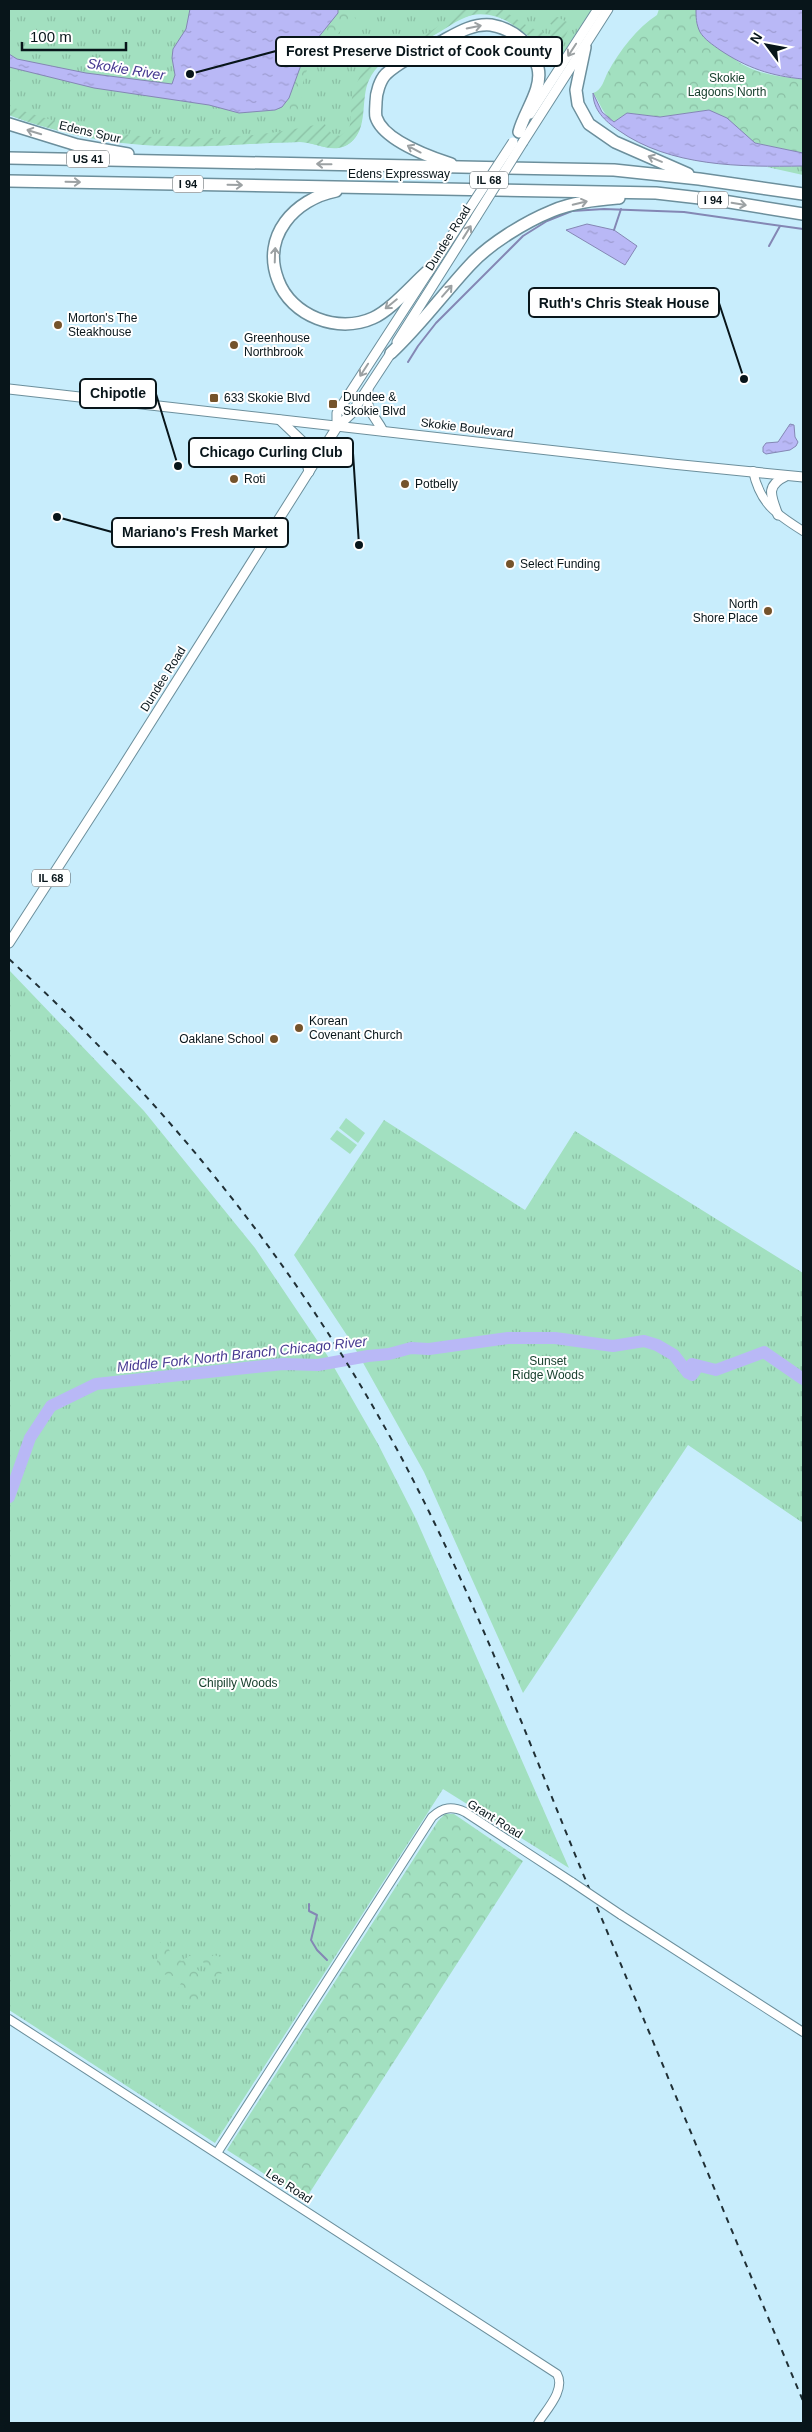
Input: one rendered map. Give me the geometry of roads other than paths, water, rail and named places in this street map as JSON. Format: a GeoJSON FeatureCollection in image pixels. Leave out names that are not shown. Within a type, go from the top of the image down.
{"type":"FeatureCollection","features":[{"type":"Feature","properties":{"kind":"highway"},"geometry":{"type":"LineString","coordinates":[[460,167],[423,154],[392,137],[376,118],[376,95],[386,75],[408,59],[473,25],[505,29],[521,38],[531,50],[538,70],[535,96],[523,116],[518,139]]}},
{"type":"Feature","properties":{"kind":"highway"},"geometry":{"type":"LineString","coordinates":[[584,46],[576,90],[578,104],[589,124],[616,142],[699,179]]}},
{"type":"Feature","properties":{"kind":"highway","name":"Edens Spur"},"geometry":{"type":"LineString","coordinates":[[9,124],[76,145],[167,161]]}},
{"type":"Feature","properties":{"kind":"highway","name":"US 41"},"geometry":{"type":"LineString","coordinates":[[9,158],[167,161]]}},
{"type":"Feature","properties":{"kind":"highway","name":"Edens Expressway"},"geometry":{"type":"LineString","coordinates":[[167,161],[614,170],[699,179],[803,194]]}},
{"type":"Feature","properties":{"kind":"highway","name":"Edens Expressway"},"geometry":{"type":"LineString","coordinates":[[9,181],[656,194],[717,200],[803,214]]}},
{"type":"Feature","properties":{"kind":"highway"},"geometry":{"type":"LineString","coordinates":[[352,187],[324,193],[304,202],[287,219],[277,238],[274,259],[277,279],[286,295],[302,310],[323,322],[348,325],[374,318],[428,271]]}},
{"type":"Feature","properties":{"kind":"highway"},"geometry":{"type":"LineString","coordinates":[[390,353],[408,336],[471,263],[509,234],[552,210],[584,202],[656,194]]}},
{"type":"Feature","properties":{"kind":"main road","name":"Dundee Road"},"geometry":{"type":"LineString","coordinates":[[9,943],[308,472],[337,427],[351,414],[476,217],[518,139],[598,9]]}},
{"type":"Feature","properties":{"kind":"main road","name":"Dundee Road"},"geometry":{"type":"LineString","coordinates":[[337,427],[337,413],[428,271],[608,9]]}},
{"type":"Feature","properties":{"kind":"main road"},"geometry":{"type":"LineString","coordinates":[[368,387],[366,400],[368,408],[383,431]]}},
{"type":"Feature","properties":{"kind":"main road","name":"Skokie Boulevard"},"geometry":{"type":"LineString","coordinates":[[9,389],[337,427],[803,477]]}},
{"type":"Feature","properties":{"kind":"main road"},"geometry":{"type":"LineString","coordinates":[[280,420],[302,441],[308,472]]}},
{"type":"Feature","properties":{"kind":"main road"},"geometry":{"type":"LineString","coordinates":[[778,515],[771,490],[774,482],[788,475]]}},
{"type":"Feature","properties":{"kind":"street"},"geometry":{"type":"LineString","coordinates":[[752,471],[756,488],[766,503],[778,515],[803,531]]}},
{"type":"Feature","properties":{"kind":"street","name":"Grant Road"},"geometry":{"type":"LineString","coordinates":[[217,2153],[432,1816],[439,1810],[450,1808],[465,1812],[803,2032]]}},
{"type":"Feature","properties":{"kind":"street","name":"Lee Road"},"geometry":{"type":"LineString","coordinates":[[9,2019],[557,2374],[560,2379],[559,2388],[538,2423]]}},
{"type":"Feature","properties":{"kind":"water"},"geometry":{"type":"Polygon","coordinates":[[[190,9],[338,9],[338,13],[305,54],[289,98],[282,107],[275,110],[239,113],[209,105],[94,88],[9,67],[9,54],[17,59],[86,73],[172,84],[175,75],[172,58],[173,49],[186,29],[190,9]]]}},
{"type":"Feature","properties":{"kind":"water"},"geometry":{"type":"Polygon","coordinates":[[[696,9],[803,9],[803,79],[780,76],[760,70],[740,62],[720,50],[700,32],[696,18],[696,9]]]}},
{"type":"Feature","properties":{"kind":"water"},"geometry":{"type":"Polygon","coordinates":[[[593,93],[602,112],[614,122],[627,113],[660,117],[709,110],[727,118],[755,143],[803,153],[803,166],[731,165],[683,158],[660,151],[638,142],[609,123],[597,110],[593,93]]]}},
{"type":"Feature","properties":{"kind":"water"},"geometry":{"type":"Polygon","coordinates":[[[587,224],[614,230],[637,246],[625,265],[566,230],[587,224]]]}},
{"type":"Feature","properties":{"kind":"water"},"geometry":{"type":"Polygon","coordinates":[[[790,424],[794,425],[795,437],[798,442],[796,446],[790,450],[766,454],[763,452],[763,447],[766,443],[778,442],[790,424]]]}},
{"type":"Feature","properties":{"kind":"waterway"},"geometry":{"type":"LineString","coordinates":[[408,362],[436,323],[523,236],[547,221],[572,211],[604,209],[684,212],[803,229]]}},
{"type":"Feature","properties":{"kind":"waterway"},"geometry":{"type":"LineString","coordinates":[[614,230],[621,209]]}},
{"type":"Feature","properties":{"kind":"waterway"},"geometry":{"type":"LineString","coordinates":[[769,246],[780,226]]}},
{"type":"Feature","properties":{"kind":"waterway","name":"Middle Fork North Branch Chicago River"},"geometry":{"type":"LineString","coordinates":[[9,1497],[30,1438],[51,1406],[96,1384],[283,1364],[318,1365],[389,1354],[411,1348],[429,1349],[508,1338],[555,1338],[613,1346],[644,1341],[657,1345],[674,1355],[688,1373],[692,1375],[695,1371],[692,1364],[716,1370],[764,1352],[803,1379]]}},
{"type":"Feature","properties":{"kind":"waterway"},"geometry":{"type":"LineString","coordinates":[[309,1904],[309,1911],[317,1915],[311,1940],[317,1950],[327,1960]]}},
{"type":"Feature","properties":{"kind":"railway"},"geometry":{"type":"LineString","coordinates":[[9,959],[122,1070],[175,1129],[225,1190],[273,1253],[318,1318],[361,1386],[400,1455],[450,1556],[496,1660],[803,2401]]}},
{"type":"Feature","properties":{"kind":"place","name":"Forest Preserve District of Cook County"},"geometry":{"type":"Point","coordinates":[190,74]}},
{"type":"Feature","properties":{"kind":"place","name":"Morton's The Steakhouse"},"geometry":{"type":"Point","coordinates":[58,325]}},
{"type":"Feature","properties":{"kind":"place","name":"Greenhouse Northbrook"},"geometry":{"type":"Point","coordinates":[234,345]}},
{"type":"Feature","properties":{"kind":"place","name":"Ruth's Chris Steak House"},"geometry":{"type":"Point","coordinates":[744,379]}},
{"type":"Feature","properties":{"kind":"place","name":"633 Skokie Blvd"},"geometry":{"type":"Point","coordinates":[214,398]}},
{"type":"Feature","properties":{"kind":"place","name":"Dundee & Skokie Blvd"},"geometry":{"type":"Point","coordinates":[333,404]}},
{"type":"Feature","properties":{"kind":"place","name":"Chipotle"},"geometry":{"type":"Point","coordinates":[178,466]}},
{"type":"Feature","properties":{"kind":"place","name":"Roti"},"geometry":{"type":"Point","coordinates":[234,479]}},
{"type":"Feature","properties":{"kind":"place","name":"Potbelly"},"geometry":{"type":"Point","coordinates":[405,484]}},
{"type":"Feature","properties":{"kind":"place","name":"Mariano's Fresh Market"},"geometry":{"type":"Point","coordinates":[57,517]}},
{"type":"Feature","properties":{"kind":"place","name":"Chicago Curling Club"},"geometry":{"type":"Point","coordinates":[359,545]}},
{"type":"Feature","properties":{"kind":"place","name":"Select Funding"},"geometry":{"type":"Point","coordinates":[510,564]}},
{"type":"Feature","properties":{"kind":"place","name":"North Shore Place"},"geometry":{"type":"Point","coordinates":[768,611]}},
{"type":"Feature","properties":{"kind":"place","name":"Korean Covenant Church"},"geometry":{"type":"Point","coordinates":[299,1028]}},
{"type":"Feature","properties":{"kind":"place","name":"Oaklane School"},"geometry":{"type":"Point","coordinates":[274,1039]}},
{"type":"Feature","properties":{"kind":"water label","name":"Skokie River"},"geometry":{"type":"Point","coordinates":[126,69]}},
{"type":"Feature","properties":{"kind":"park label","name":"Skokie Lagoons North"},"geometry":{"type":"Point","coordinates":[727,85]}},
{"type":"Feature","properties":{"kind":"park label","name":"Sunset Ridge Woods"},"geometry":{"type":"Point","coordinates":[548,1368]}},
{"type":"Feature","properties":{"kind":"park label","name":"Chipilly Woods"},"geometry":{"type":"Point","coordinates":[238,1683]}}]}
